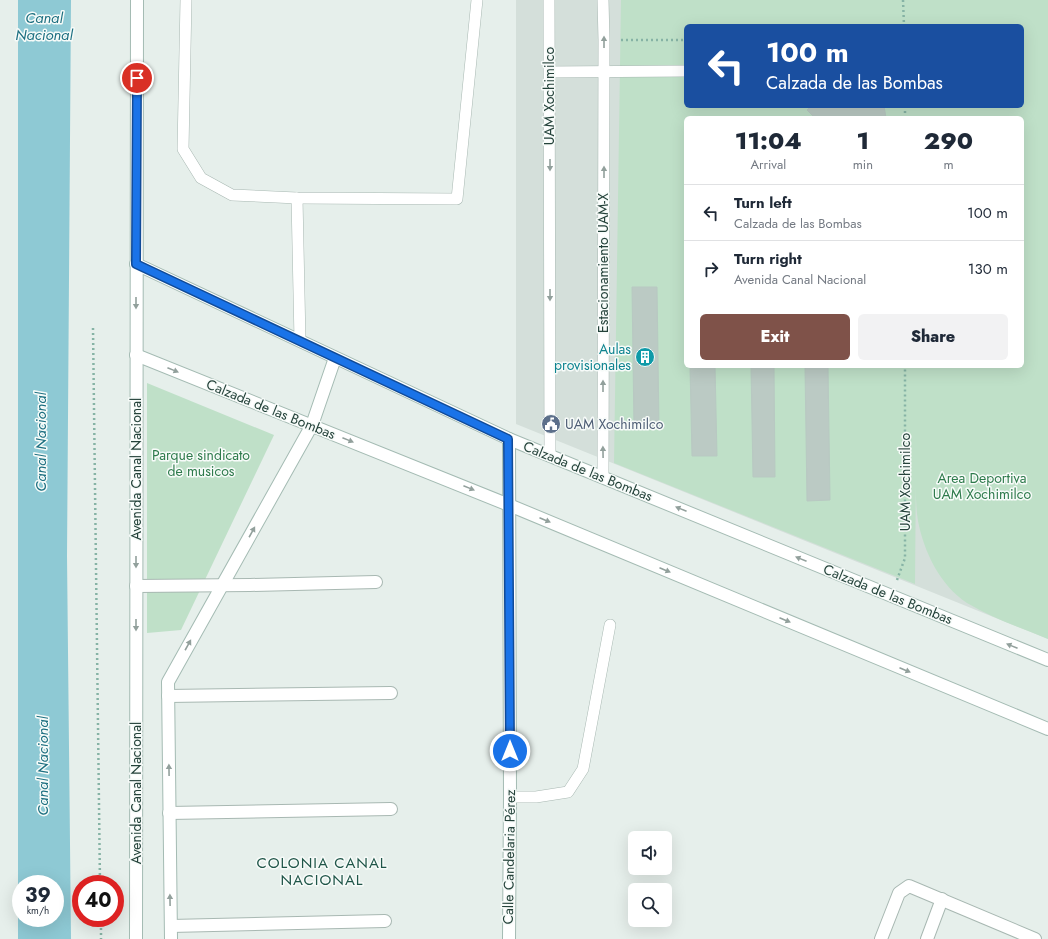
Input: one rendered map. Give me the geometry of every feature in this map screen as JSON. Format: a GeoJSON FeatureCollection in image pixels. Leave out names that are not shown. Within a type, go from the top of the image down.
{"type":"FeatureCollection","features":[{"type":"Feature","properties":{"kind":"main road","name":"Avenida Canal Nacional"},"geometry":{"type":"LineString","coordinates":[[136,939],[137,0]]}},
{"type":"Feature","properties":{"kind":"main road","name":"Calzada de las Bombas"},"geometry":{"type":"LineString","coordinates":[[136,264],[508,439],[1048,660]]}},
{"type":"Feature","properties":{"kind":"main road","name":"Calzada de las Bombas"},"geometry":{"type":"LineString","coordinates":[[136,355],[509,504],[1048,729]]}},
{"type":"Feature","properties":{"kind":"main road"},"geometry":{"type":"LineString","coordinates":[[171,939],[168,682],[312,426],[335,358]]}},
{"type":"Feature","properties":{"kind":"main road","name":"Calle Candelaria Pérez"},"geometry":{"type":"LineString","coordinates":[[508,439],[510,797],[509,939]]}},
{"type":"Feature","properties":{"kind":"main road"},"geometry":{"type":"LineString","coordinates":[[136,586],[222,586],[376,582]]}},
{"type":"Feature","properties":{"kind":"main road"},"geometry":{"type":"LineString","coordinates":[[168,696],[391,693]]}},
{"type":"Feature","properties":{"kind":"main road"},"geometry":{"type":"LineString","coordinates":[[169,813],[391,809]]}},
{"type":"Feature","properties":{"kind":"main road"},"geometry":{"type":"LineString","coordinates":[[881,939],[899,893],[909,886],[1034,939]]}},
{"type":"Feature","properties":{"kind":"main road"},"geometry":{"type":"LineString","coordinates":[[927,939],[942,899]]}},
{"type":"Feature","properties":{"kind":"main road"},"geometry":{"type":"LineString","coordinates":[[171,926],[385,921]]}},
{"type":"Feature","properties":{"kind":"lane"},"geometry":{"type":"LineString","coordinates":[[186,0],[183,149],[201,178],[232,195],[296,198],[457,199],[477,0]]}},
{"type":"Feature","properties":{"kind":"lane","name":"UAM Xochimilco"},"geometry":{"type":"LineString","coordinates":[[549,0],[550,456]]}},
{"type":"Feature","properties":{"kind":"lane","name":"Estacionamiento UAM-X"},"geometry":{"type":"LineString","coordinates":[[603,0],[603,478]]}},
{"type":"Feature","properties":{"kind":"lane"},"geometry":{"type":"LineString","coordinates":[[550,72],[684,71]]}},
{"type":"Feature","properties":{"kind":"lane"},"geometry":{"type":"LineString","coordinates":[[296,198],[300,341]]}},
{"type":"Feature","properties":{"kind":"lane"},"geometry":{"type":"LineString","coordinates":[[510,797],[536,797],[568,792],[583,769],[610,625]]}},
{"type":"Feature","properties":{"kind":"path"},"geometry":{"type":"LineString","coordinates":[[903,0],[904,24]]}},
{"type":"Feature","properties":{"kind":"path"},"geometry":{"type":"LineString","coordinates":[[604,40],[684,40]]}},
{"type":"Feature","properties":{"kind":"path"},"geometry":{"type":"LineString","coordinates":[[94,328],[100,875]]}},
{"type":"Feature","properties":{"kind":"path","name":"UAM Xochimilco"},"geometry":{"type":"LineString","coordinates":[[889,595],[905,558],[905,368]]}},
{"type":"Feature","properties":{"kind":"path"},"geometry":{"type":"LineString","coordinates":[[101,927],[101,939]]}},
{"type":"Feature","properties":{"kind":"shaded area"},"geometry":{"type":"Polygon","coordinates":[[[516,0],[1048,0],[1048,639],[516,424],[516,0]]]}},
{"type":"Feature","properties":{"kind":"green space","name":"Area Deportiva UAM Xochimilco"},"geometry":{"type":"Polygon","coordinates":[[[621,0],[1048,0],[1048,639],[996,618],[967,603],[957,596],[941,577],[924,544],[918,521],[916,500],[916,466],[915,584],[614,463],[621,0]]]}},
{"type":"Feature","properties":{"kind":"green space","name":"Parque sindicato de musicos"},"geometry":{"type":"Polygon","coordinates":[[[147,383],[274,435],[181,630],[147,633],[147,383]]]}},
{"type":"Feature","properties":{"kind":"water","name":"Canal Nacional"},"geometry":{"type":"Polygon","coordinates":[[[18,0],[71,0],[67,556],[71,939],[18,939],[18,927],[64,927],[64,875],[18,875],[18,0]]]}},
{"type":"Feature","properties":{"kind":"building"},"geometry":{"type":"Polygon","coordinates":[[[809,108],[884,108],[886,116],[813,116],[807,110],[809,108]]]}},
{"type":"Feature","properties":{"kind":"building","name":"Aulas provisionales"},"geometry":{"type":"Polygon","coordinates":[[[632,287],[657,287],[659,427],[634,427],[632,287]]]}},
{"type":"Feature","properties":{"kind":"building"},"geometry":{"type":"Polygon","coordinates":[[[690,368],[715,368],[717,456],[692,456],[690,368]]]}},
{"type":"Feature","properties":{"kind":"building"},"geometry":{"type":"Polygon","coordinates":[[[751,368],[774,368],[775,477],[753,477],[751,368]]]}},
{"type":"Feature","properties":{"kind":"building"},"geometry":{"type":"Polygon","coordinates":[[[805,368],[828,368],[830,500],[807,501],[805,368]]]}},
{"type":"Feature","properties":{"kind":"place","name":"Aulas provisionales"},"geometry":{"type":"Point","coordinates":[645,357]}},
{"type":"Feature","properties":{"kind":"place","name":"UAM Xochimilco"},"geometry":{"type":"Point","coordinates":[551,424]}},
{"type":"Feature","properties":{"kind":"district","name":"COLONIA CANAL NACIONAL"},"geometry":{"type":"Point","coordinates":[322,872]}},
{"type":"Feature","properties":{"kind":"route"},"geometry":{"type":"LineString","coordinates":[[137,78],[136,264],[508,439],[510,751]]}}]}
